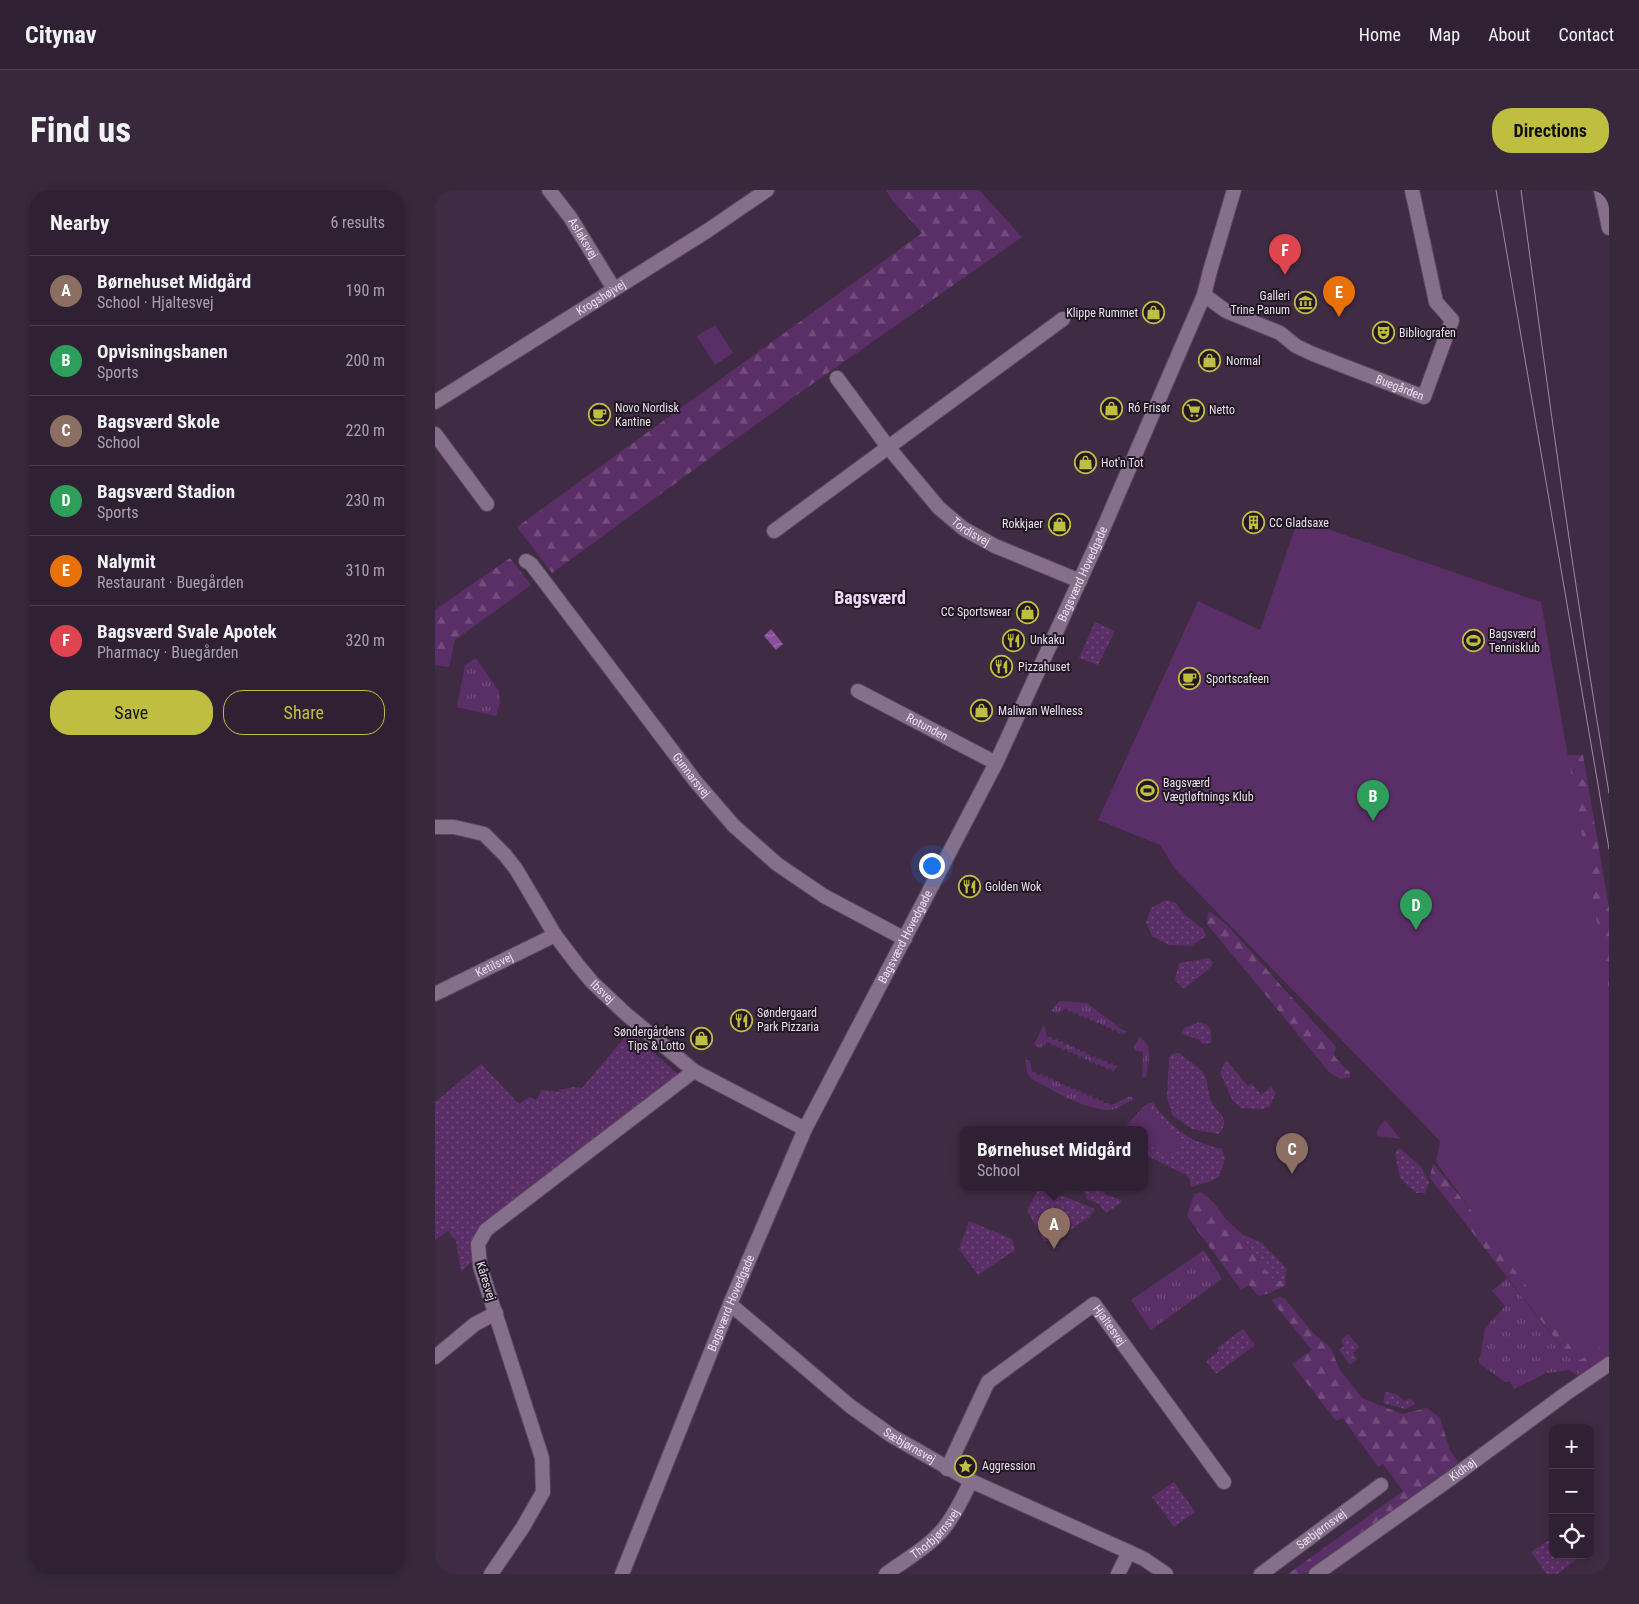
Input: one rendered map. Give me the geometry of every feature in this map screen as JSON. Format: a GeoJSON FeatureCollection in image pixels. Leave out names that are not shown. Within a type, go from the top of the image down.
{"type":"FeatureCollection","features":[{"type":"Feature","properties":{"kind":"street","name":"Aslaksvej"},"geometry":{"type":"LineString","coordinates":[[549,190],[569,217],[614,288]]}},
{"type":"Feature","properties":{"kind":"street","name":"Krogshøjvej"},"geometry":{"type":"LineString","coordinates":[[435,402],[707,231],[767,190]]}},
{"type":"Feature","properties":{"kind":"street","name":"Bagsværd Hovedgade"},"geometry":{"type":"LineString","coordinates":[[622,1574],[730,1304],[805,1129],[996,763],[1081,581],[1204,294],[1234,190]]}},
{"type":"Feature","properties":{"kind":"street","name":"Buegården"},"geometry":{"type":"LineString","coordinates":[[1204,294],[1226,311],[1280,333],[1296,346],[1313,354],[1424,397],[1452,320],[1436,302],[1412,190]]}},
{"type":"Feature","properties":{"kind":"street"},"geometry":{"type":"LineString","coordinates":[[1601,190],[1609,228]]}},
{"type":"Feature","properties":{"kind":"street"},"geometry":{"type":"LineString","coordinates":[[774,531],[1063,319]]}},
{"type":"Feature","properties":{"kind":"street","name":"Tordisvej"},"geometry":{"type":"LineString","coordinates":[[837,378],[888,447],[939,508],[963,528],[995,546],[1081,581]]}},
{"type":"Feature","properties":{"kind":"street"},"geometry":{"type":"LineString","coordinates":[[435,434],[487,504]]}},
{"type":"Feature","properties":{"kind":"street","name":"Gunnarsvej"},"geometry":{"type":"LineString","coordinates":[[526,561],[531,564],[696,782],[734,826],[777,864],[824,896],[905,939]]}},
{"type":"Feature","properties":{"kind":"street","name":"Rotunden"},"geometry":{"type":"LineString","coordinates":[[858,691],[996,763]]}},
{"type":"Feature","properties":{"kind":"street","name":"Ibsvej"},"geometry":{"type":"LineString","coordinates":[[435,827],[454,827],[485,834],[516,869],[555,935],[592,982],[626,1014],[694,1071],[805,1129]]}},
{"type":"Feature","properties":{"kind":"street","name":"Ketilsvej"},"geometry":{"type":"LineString","coordinates":[[435,994],[555,935]]}},
{"type":"Feature","properties":{"kind":"street","name":"Kåresvej"},"geometry":{"type":"LineString","coordinates":[[491,1574],[523,1527],[543,1492],[542,1458],[480,1266],[478,1244],[486,1230],[694,1071]]}},
{"type":"Feature","properties":{"kind":"street","name":"Sæbjørnsvej"},"geometry":{"type":"LineString","coordinates":[[730,1304],[849,1406],[891,1436],[971,1482],[1144,1559],[1166,1574]]}},
{"type":"Feature","properties":{"kind":"street","name":"Hjaltesvej"},"geometry":{"type":"LineString","coordinates":[[947,1469],[988,1382],[1094,1304],[1223,1482]]}},
{"type":"Feature","properties":{"kind":"street"},"geometry":{"type":"LineString","coordinates":[[435,1357],[475,1324],[496,1313]]}},
{"type":"Feature","properties":{"kind":"street","name":"Kidhøj"},"geometry":{"type":"LineString","coordinates":[[1316,1574],[1609,1364]]}},
{"type":"Feature","properties":{"kind":"street","name":"Thorbjørnsvej"},"geometry":{"type":"LineString","coordinates":[[886,1574],[927,1544],[943,1529],[955,1513],[971,1482]]}},
{"type":"Feature","properties":{"kind":"street","name":"Sæbjørnsvej"},"geometry":{"type":"LineString","coordinates":[[1261,1574],[1381,1484]]}},
{"type":"Feature","properties":{"kind":"street"},"geometry":{"type":"LineString","coordinates":[[1118,1574],[1129,1552]]}},
{"type":"Feature","properties":{"kind":"green space"},"geometry":{"type":"Polygon","coordinates":[[[886,190],[979,190],[1022,237],[798,394],[552,573],[517,527],[922,233],[892,200],[886,190]]]}},
{"type":"Feature","properties":{"kind":"green space"},"geometry":{"type":"Polygon","coordinates":[[[715,325],[733,353],[715,365],[697,336],[715,325]]]}},
{"type":"Feature","properties":{"kind":"green space"},"geometry":{"type":"Polygon","coordinates":[[[1298,519],[1541,602],[1609,991],[1609,1342],[1580,1360],[1436,1162],[1440,1141],[1175,869],[1160,845],[1098,820],[1198,601],[1260,630],[1298,519]]]}},
{"type":"Feature","properties":{"kind":"green space"},"geometry":{"type":"Polygon","coordinates":[[[510,558],[531,585],[455,640],[449,667],[435,665],[435,610],[510,558]]]}},
{"type":"Feature","properties":{"kind":"green space"},"geometry":{"type":"Polygon","coordinates":[[[1095,622],[1115,631],[1098,665],[1079,658],[1095,622]]]}},
{"type":"Feature","properties":{"kind":"green space"},"geometry":{"type":"Polygon","coordinates":[[[476,658],[499,691],[500,703],[496,716],[457,707],[465,665],[476,658]]]}},
{"type":"Feature","properties":{"kind":"green space"},"geometry":{"type":"Polygon","coordinates":[[[1566,755],[1583,755],[1609,908],[1609,1045],[1566,755]]]}},
{"type":"Feature","properties":{"kind":"green space"},"geometry":{"type":"Polygon","coordinates":[[[1166,900],[1176,903],[1183,913],[1203,929],[1206,936],[1191,946],[1169,945],[1152,936],[1146,922],[1151,908],[1166,900]]]}},
{"type":"Feature","properties":{"kind":"green space"},"geometry":{"type":"Polygon","coordinates":[[[1208,912],[1227,925],[1336,1047],[1335,1057],[1350,1073],[1350,1077],[1340,1079],[1329,1072],[1207,924],[1208,912]]]}},
{"type":"Feature","properties":{"kind":"green space"},"geometry":{"type":"Polygon","coordinates":[[[1209,958],[1213,963],[1211,967],[1184,989],[1175,980],[1179,963],[1209,958]]]}},
{"type":"Feature","properties":{"kind":"green space"},"geometry":{"type":"Polygon","coordinates":[[[1059,1001],[1087,1003],[1121,1029],[1127,1031],[1124,1035],[1115,1029],[1113,1031],[1110,1027],[1102,1026],[1099,1022],[1097,1024],[1094,1020],[1091,1021],[1088,1017],[1085,1019],[1083,1015],[1080,1017],[1077,1012],[1074,1014],[1072,1011],[1069,1012],[1066,1008],[1058,1014],[1051,1011],[1059,1001]]]}},
{"type":"Feature","properties":{"kind":"green space"},"geometry":{"type":"Polygon","coordinates":[[[1199,1022],[1207,1025],[1211,1030],[1211,1043],[1203,1044],[1198,1039],[1181,1034],[1184,1028],[1199,1022]]]}},
{"type":"Feature","properties":{"kind":"green space"},"geometry":{"type":"Polygon","coordinates":[[[1043,1026],[1045,1027],[1047,1037],[1052,1037],[1053,1040],[1058,1039],[1058,1042],[1063,1041],[1064,1045],[1074,1046],[1075,1050],[1085,1051],[1091,1057],[1101,1058],[1102,1061],[1107,1061],[1108,1064],[1113,1063],[1113,1066],[1118,1065],[1113,1072],[1110,1068],[1107,1070],[1104,1066],[1096,1065],[1093,1061],[1091,1063],[1082,1056],[1080,1058],[1077,1054],[1069,1053],[1066,1049],[1063,1051],[1060,1047],[1053,1046],[1049,1042],[1040,1048],[1034,1045],[1043,1026]]]}},
{"type":"Feature","properties":{"kind":"green space"},"geometry":{"type":"Polygon","coordinates":[[[630,1031],[680,1076],[474,1238],[472,1245],[474,1259],[461,1272],[456,1241],[448,1231],[435,1240],[435,1102],[481,1064],[519,1104],[529,1097],[536,1100],[542,1090],[560,1092],[559,1090],[574,1087],[582,1088],[630,1031]]]}},
{"type":"Feature","properties":{"kind":"green space"},"geometry":{"type":"Polygon","coordinates":[[[1139,1037],[1144,1040],[1149,1049],[1146,1077],[1142,1077],[1143,1052],[1136,1051],[1134,1047],[1139,1037]]]}},
{"type":"Feature","properties":{"kind":"green space"},"geometry":{"type":"Polygon","coordinates":[[[1179,1053],[1204,1074],[1211,1101],[1224,1120],[1222,1129],[1218,1134],[1192,1129],[1172,1115],[1167,1096],[1169,1058],[1172,1054],[1179,1053]]]}},
{"type":"Feature","properties":{"kind":"green space"},"geometry":{"type":"Polygon","coordinates":[[[1026,1060],[1030,1061],[1032,1072],[1036,1072],[1037,1075],[1042,1074],[1043,1077],[1053,1078],[1054,1082],[1059,1081],[1060,1084],[1064,1084],[1066,1087],[1075,1088],[1077,1092],[1081,1091],[1082,1094],[1086,1093],[1088,1096],[1092,1095],[1093,1099],[1098,1098],[1099,1101],[1103,1100],[1104,1103],[1109,1103],[1110,1105],[1130,1096],[1134,1099],[1109,1110],[1090,1107],[1059,1094],[1032,1079],[1027,1070],[1026,1060]]]}},
{"type":"Feature","properties":{"kind":"green space"},"geometry":{"type":"Polygon","coordinates":[[[1226,1060],[1248,1086],[1252,1083],[1261,1095],[1271,1087],[1276,1093],[1270,1106],[1262,1109],[1241,1108],[1232,1100],[1220,1072],[1226,1060]]]}},
{"type":"Feature","properties":{"kind":"green space"},"geometry":{"type":"Polygon","coordinates":[[[1153,1103],[1168,1121],[1183,1134],[1201,1143],[1222,1149],[1225,1159],[1219,1177],[1191,1187],[1189,1178],[1186,1175],[1148,1156],[1148,1126],[1127,1126],[1144,1106],[1153,1103]]]}},
{"type":"Feature","properties":{"kind":"green space"},"geometry":{"type":"Polygon","coordinates":[[[1144,1107],[1182,1139],[1166,1158],[1148,1143],[1148,1126],[1129,1126],[1144,1107]]]}},
{"type":"Feature","properties":{"kind":"green space"},"geometry":{"type":"Polygon","coordinates":[[[1385,1120],[1401,1139],[1377,1136],[1377,1130],[1385,1120]]]}},
{"type":"Feature","properties":{"kind":"green space"},"geometry":{"type":"Polygon","coordinates":[[[1398,1149],[1401,1149],[1421,1167],[1429,1182],[1425,1193],[1416,1193],[1400,1178],[1395,1153],[1398,1149]]]}},
{"type":"Feature","properties":{"kind":"green space"},"geometry":{"type":"Polygon","coordinates":[[[1433,1163],[1467,1205],[1609,1328],[1609,1358],[1584,1376],[1430,1178],[1433,1163]]]}},
{"type":"Feature","properties":{"kind":"green space"},"geometry":{"type":"Polygon","coordinates":[[[1037,1191],[1050,1191],[1095,1209],[1089,1217],[1055,1241],[1044,1241],[1027,1210],[1037,1191]]]}},
{"type":"Feature","properties":{"kind":"green space"},"geometry":{"type":"Polygon","coordinates":[[[1083,1191],[1104,1191],[1106,1195],[1122,1200],[1121,1203],[1106,1213],[1098,1203],[1087,1199],[1083,1191]]]}},
{"type":"Feature","properties":{"kind":"green space"},"geometry":{"type":"Polygon","coordinates":[[[1201,1192],[1214,1203],[1224,1217],[1242,1234],[1244,1242],[1274,1280],[1285,1281],[1286,1285],[1270,1293],[1258,1296],[1249,1285],[1241,1290],[1187,1216],[1194,1194],[1201,1192]]]}},
{"type":"Feature","properties":{"kind":"green space"},"geometry":{"type":"Polygon","coordinates":[[[969,1221],[1012,1239],[1015,1250],[978,1275],[959,1249],[969,1221]]]}},
{"type":"Feature","properties":{"kind":"green space"},"geometry":{"type":"Polygon","coordinates":[[[1242,1234],[1262,1243],[1287,1269],[1285,1281],[1274,1280],[1244,1242],[1242,1234]]]}},
{"type":"Feature","properties":{"kind":"green space"},"geometry":{"type":"Polygon","coordinates":[[[1204,1250],[1222,1279],[1151,1330],[1131,1300],[1204,1250]]]}},
{"type":"Feature","properties":{"kind":"green space"},"geometry":{"type":"Polygon","coordinates":[[[1507,1278],[1584,1376],[1581,1378],[1569,1370],[1547,1373],[1514,1389],[1510,1381],[1505,1382],[1479,1363],[1485,1328],[1505,1306],[1492,1291],[1507,1278]]]}},
{"type":"Feature","properties":{"kind":"green space"},"geometry":{"type":"Polygon","coordinates":[[[1280,1297],[1285,1299],[1314,1334],[1330,1347],[1340,1370],[1362,1398],[1402,1414],[1427,1408],[1440,1418],[1450,1450],[1459,1463],[1306,1574],[1288,1574],[1403,1491],[1383,1464],[1378,1467],[1343,1418],[1336,1421],[1292,1364],[1312,1350],[1271,1300],[1280,1297]]]}},
{"type":"Feature","properties":{"kind":"green space"},"geometry":{"type":"Polygon","coordinates":[[[1243,1329],[1255,1345],[1216,1374],[1206,1361],[1219,1351],[1217,1348],[1243,1329]]]}},
{"type":"Feature","properties":{"kind":"green space"},"geometry":{"type":"Polygon","coordinates":[[[1348,1334],[1359,1347],[1353,1353],[1357,1359],[1350,1365],[1339,1350],[1344,1346],[1341,1340],[1348,1334]]]}},
{"type":"Feature","properties":{"kind":"green space"},"geometry":{"type":"Polygon","coordinates":[[[1385,1393],[1398,1395],[1404,1401],[1410,1398],[1416,1404],[1405,1409],[1383,1403],[1385,1393]]]}},
{"type":"Feature","properties":{"kind":"green space"},"geometry":{"type":"Polygon","coordinates":[[[1174,1482],[1195,1512],[1174,1527],[1152,1497],[1174,1482]]]}},
{"type":"Feature","properties":{"kind":"green space"},"geometry":{"type":"Polygon","coordinates":[[[1549,1540],[1549,1559],[1578,1559],[1557,1574],[1547,1574],[1531,1552],[1549,1540]]]}},
{"type":"Feature","properties":{"kind":"water"},"geometry":{"type":"Polygon","coordinates":[[[771,629],[783,644],[776,650],[764,636],[771,629]]]}},
{"type":"Feature","properties":{"kind":"tram line"},"geometry":{"type":"LineString","coordinates":[[1496,190],[1609,849]]}},
{"type":"Feature","properties":{"kind":"tram line"},"geometry":{"type":"LineString","coordinates":[[1521,190],[1573,568],[1609,793]]}},
{"type":"Feature","properties":{"kind":"place","name":"Bagsværd Svale Apotek"},"geometry":{"type":"Point","coordinates":[1285,275]}},
{"type":"Feature","properties":{"kind":"place","name":"Galleri Trine Panum"},"geometry":{"type":"Point","coordinates":[1306,303]}},
{"type":"Feature","properties":{"kind":"place","name":"Klippe Rummet"},"geometry":{"type":"Point","coordinates":[1154,313]}},
{"type":"Feature","properties":{"kind":"place","name":"Nalymit"},"geometry":{"type":"Point","coordinates":[1339,317]}},
{"type":"Feature","properties":{"kind":"place","name":"Bibliografen"},"geometry":{"type":"Point","coordinates":[1383,333]}},
{"type":"Feature","properties":{"kind":"place","name":"Normal"},"geometry":{"type":"Point","coordinates":[1210,361]}},
{"type":"Feature","properties":{"kind":"place","name":"Ró Frisør"},"geometry":{"type":"Point","coordinates":[1112,408]}},
{"type":"Feature","properties":{"kind":"place","name":"Netto"},"geometry":{"type":"Point","coordinates":[1193,410]}},
{"type":"Feature","properties":{"kind":"place","name":"Novo Nordisk Kantine"},"geometry":{"type":"Point","coordinates":[599,415]}},
{"type":"Feature","properties":{"kind":"place","name":"Hot'n Tot"},"geometry":{"type":"Point","coordinates":[1085,463]}},
{"type":"Feature","properties":{"kind":"place","name":"CC Gladsaxe"},"geometry":{"type":"Point","coordinates":[1253,523]}},
{"type":"Feature","properties":{"kind":"place","name":"Rokkjaer"},"geometry":{"type":"Point","coordinates":[1059,524]}},
{"type":"Feature","properties":{"kind":"place","name":"CC Sportswear"},"geometry":{"type":"Point","coordinates":[1027,612]}},
{"type":"Feature","properties":{"kind":"place","name":"Unkaku"},"geometry":{"type":"Point","coordinates":[1014,640]}},
{"type":"Feature","properties":{"kind":"place","name":"Bagsværd Tennisklub"},"geometry":{"type":"Point","coordinates":[1473,641]}},
{"type":"Feature","properties":{"kind":"place","name":"Pizzahuset"},"geometry":{"type":"Point","coordinates":[1002,667]}},
{"type":"Feature","properties":{"kind":"place","name":"Sportscafeen"},"geometry":{"type":"Point","coordinates":[1190,679]}},
{"type":"Feature","properties":{"kind":"place","name":"Maliwan Wellness"},"geometry":{"type":"Point","coordinates":[982,711]}},
{"type":"Feature","properties":{"kind":"place","name":"Bagsværd Vægtløftnings Klub"},"geometry":{"type":"Point","coordinates":[1147,790]}},
{"type":"Feature","properties":{"kind":"place","name":"Opvisningsbanen"},"geometry":{"type":"Point","coordinates":[1373,821]}},
{"type":"Feature","properties":{"kind":"place","name":"Golden Wok"},"geometry":{"type":"Point","coordinates":[969,887]}},
{"type":"Feature","properties":{"kind":"place","name":"Bagsværd Stadion"},"geometry":{"type":"Point","coordinates":[1416,930]}},
{"type":"Feature","properties":{"kind":"place","name":"Søndergaard Park Pizzaria"},"geometry":{"type":"Point","coordinates":[741,1020]}},
{"type":"Feature","properties":{"kind":"place","name":"Søndergårdens Tips & Lotto"},"geometry":{"type":"Point","coordinates":[701,1039]}},
{"type":"Feature","properties":{"kind":"place","name":"Bagsværd Skole"},"geometry":{"type":"Point","coordinates":[1292,1174]}},
{"type":"Feature","properties":{"kind":"place","name":"Børnehuset Midgård"},"geometry":{"type":"Point","coordinates":[1054,1249]}},
{"type":"Feature","properties":{"kind":"place","name":"Aggression"},"geometry":{"type":"Point","coordinates":[966,1466]}},
{"type":"Feature","properties":{"kind":"district","name":"Bagsværd"},"geometry":{"type":"Point","coordinates":[870,597]}}]}
